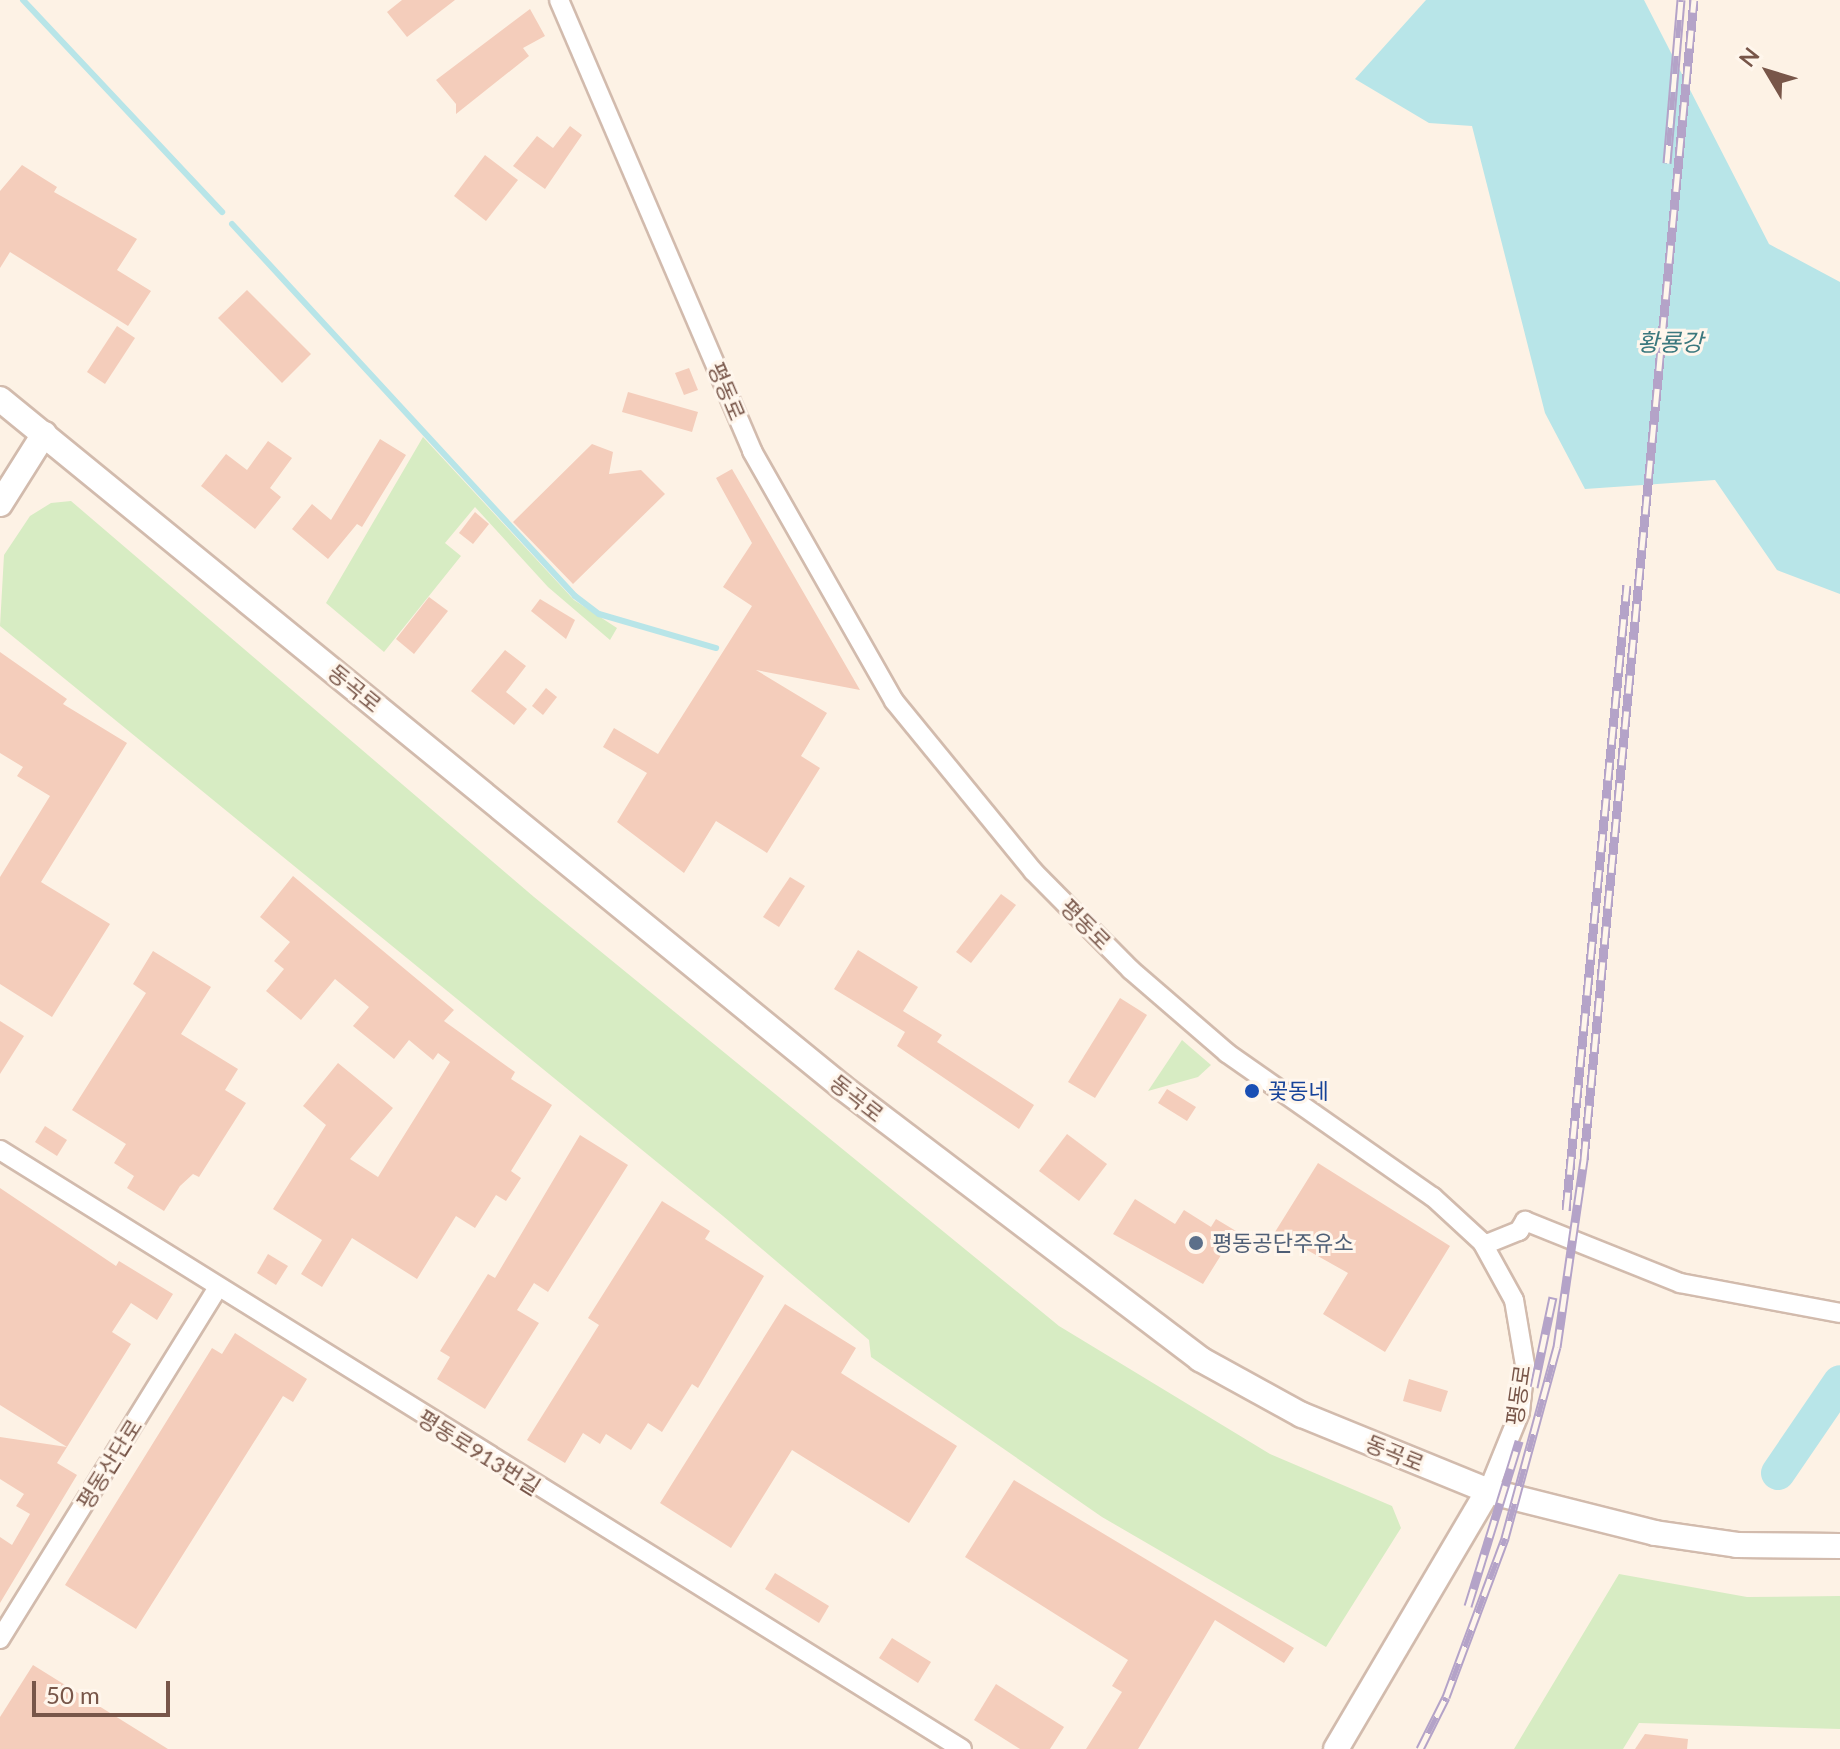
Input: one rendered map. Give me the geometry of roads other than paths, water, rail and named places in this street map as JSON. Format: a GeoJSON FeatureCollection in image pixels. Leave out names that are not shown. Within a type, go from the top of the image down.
{"type":"FeatureCollection","features":[{"type":"Feature","properties":{"kind":"main road","name":"동곡로"},"geometry":{"type":"LineString","coordinates":[[0,399],[842,1087],[1119,1302],[1200,1359],[1302,1415],[1488,1491],[1669,1535],[1737,1545],[1840,1546]]}},
{"type":"Feature","properties":{"kind":"main road"},"geometry":{"type":"LineString","coordinates":[[0,504],[44,434]]}},
{"type":"Feature","properties":{"kind":"main road","name":"평동로"},"geometry":{"type":"LineString","coordinates":[[1336,1749],[1488,1491]]}},
{"type":"Feature","properties":{"kind":"street","name":"평동로"},"geometry":{"type":"LineString","coordinates":[[559,0],[752,451],[894,701],[1033,871],[1131,970],[1227,1053],[1433,1197],[1484,1245],[1514,1300],[1525,1365],[1520,1412],[1488,1491]]}},
{"type":"Feature","properties":{"kind":"street","name":"평동로913번길"},"geometry":{"type":"LineString","coordinates":[[0,1150],[217,1289],[962,1749]]}},
{"type":"Feature","properties":{"kind":"street"},"geometry":{"type":"LineString","coordinates":[[1484,1245],[1519,1231],[1525,1221],[1680,1283],[1840,1313]]}},
{"type":"Feature","properties":{"kind":"street","name":"평동산단로"},"geometry":{"type":"LineString","coordinates":[[0,1639],[217,1289]]}},
{"type":"Feature","properties":{"kind":"water","name":"황룡강"},"geometry":{"type":"Polygon","coordinates":[[[1426,0],[1644,0],[1769,244],[1840,282],[1840,594],[1777,570],[1715,480],[1585,489],[1545,413],[1472,126],[1429,123],[1355,79],[1426,0]]]}},
{"type":"Feature","properties":{"kind":"waterway"},"geometry":{"type":"LineString","coordinates":[[23,0],[222,212]]}},
{"type":"Feature","properties":{"kind":"waterway"},"geometry":{"type":"LineString","coordinates":[[232,224],[575,596],[599,614],[716,648]]}},
{"type":"Feature","properties":{"kind":"waterway"},"geometry":{"type":"LineString","coordinates":[[1778,1473],[1840,1382]]}},
{"type":"Feature","properties":{"kind":"railway"},"geometry":{"type":"LineString","coordinates":[[1667,163],[1681,0]]}},
{"type":"Feature","properties":{"kind":"railway"},"geometry":{"type":"LineString","coordinates":[[1420,1749],[1446,1697],[1505,1538],[1557,1347],[1584,1159],[1694,0]]}},
{"type":"Feature","properties":{"kind":"railway"},"geometry":{"type":"LineString","coordinates":[[1566,1210],[1627,585]]}},
{"type":"Feature","properties":{"kind":"railway"},"geometry":{"type":"LineString","coordinates":[[1534,1387],[1553,1297]]}},
{"type":"Feature","properties":{"kind":"railway"},"geometry":{"type":"LineString","coordinates":[[1468,1606],[1519,1441]]}},
{"type":"Feature","properties":{"kind":"place","name":"꽃동네"},"geometry":{"type":"Point","coordinates":[1252,1091]}},
{"type":"Feature","properties":{"kind":"place","name":"평동공단주유소"},"geometry":{"type":"Point","coordinates":[1196,1243]}}]}
